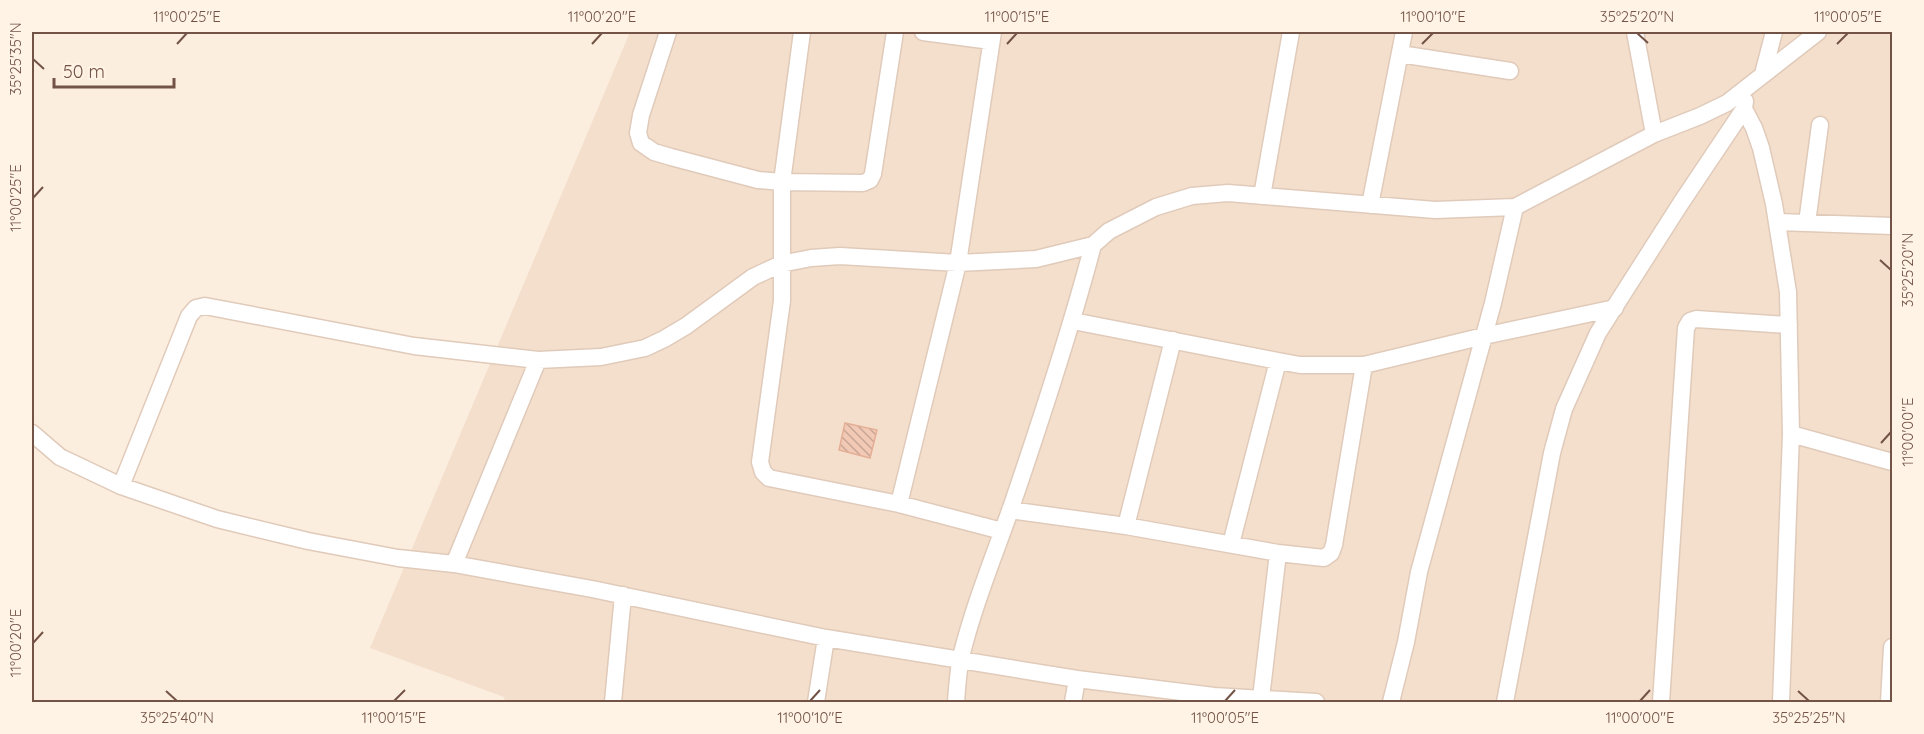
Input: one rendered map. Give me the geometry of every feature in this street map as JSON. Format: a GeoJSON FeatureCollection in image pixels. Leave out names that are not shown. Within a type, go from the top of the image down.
{"type":"FeatureCollection","features":[{"type":"Feature","properties":{"kind":"street"},"geometry":{"type":"LineString","coordinates":[[668,32],[641,115],[638,133],[641,143],[654,152],[758,180],[863,183],[870,180],[873,174],[896,32]]}},
{"type":"Feature","properties":{"kind":"street"},"geometry":{"type":"LineString","coordinates":[[802,32],[782,182],[782,301],[760,462],[763,472],[769,478],[777,480],[899,504],[1002,531]]}},
{"type":"Feature","properties":{"kind":"street"},"geometry":{"type":"LineString","coordinates":[[899,504],[958,263],[992,36],[923,32]]}},
{"type":"Feature","properties":{"kind":"street"},"geometry":{"type":"LineString","coordinates":[[1262,196],[1291,32]]}},
{"type":"Feature","properties":{"kind":"street"},"geometry":{"type":"LineString","coordinates":[[1370,205],[1404,32]]}},
{"type":"Feature","properties":{"kind":"street"},"geometry":{"type":"LineString","coordinates":[[1635,32],[1654,134]]}},
{"type":"Feature","properties":{"kind":"street"},"geometry":{"type":"LineString","coordinates":[[1763,74],[1774,32]]}},
{"type":"Feature","properties":{"kind":"street"},"geometry":{"type":"LineString","coordinates":[[121,486],[189,316],[196,308],[205,306],[414,346],[538,360],[601,357],[645,348],[686,326],[753,277],[781,264],[811,258],[840,256],[958,263],[1036,259],[1093,245],[1125,221],[1156,207],[1192,196],[1228,193],[1435,210],[1515,207],[1654,134],[1713,110],[1734,98],[1818,32]]}},
{"type":"Feature","properties":{"kind":"street"},"geometry":{"type":"LineString","coordinates":[[1400,54],[1510,71]]}},
{"type":"Feature","properties":{"kind":"street"},"geometry":{"type":"LineString","coordinates":[[1505,702],[1552,453],[1564,409],[1599,333],[1681,203],[1744,109],[1747,88]]}},
{"type":"Feature","properties":{"kind":"street"},"geometry":{"type":"LineString","coordinates":[[1744,109],[1761,148],[1778,222],[1788,292],[1791,434],[1781,702]]}},
{"type":"Feature","properties":{"kind":"street"},"geometry":{"type":"LineString","coordinates":[[1807,223],[1820,125]]}},
{"type":"Feature","properties":{"kind":"street"},"geometry":{"type":"LineString","coordinates":[[1391,702],[1428,538],[1484,336],[1515,207]]}},
{"type":"Feature","properties":{"kind":"street"},"geometry":{"type":"LineString","coordinates":[[1778,222],[1893,226]]}},
{"type":"Feature","properties":{"kind":"street"},"geometry":{"type":"LineString","coordinates":[[956,702],[961,660],[981,588],[1010,510],[1073,321],[1093,245]]}},
{"type":"Feature","properties":{"kind":"street"},"geometry":{"type":"LineString","coordinates":[[1073,321],[1300,365],[1364,365],[1615,308]]}},
{"type":"Feature","properties":{"kind":"street"},"geometry":{"type":"LineString","coordinates":[[1661,702],[1686,328],[1690,321],[1696,319],[1789,325]]}},
{"type":"Feature","properties":{"kind":"street"},"geometry":{"type":"LineString","coordinates":[[1126,526],[1173,340]]}},
{"type":"Feature","properties":{"kind":"street"},"geometry":{"type":"LineString","coordinates":[[454,564],[538,360]]}},
{"type":"Feature","properties":{"kind":"street"},"geometry":{"type":"LineString","coordinates":[[1231,543],[1278,361]]}},
{"type":"Feature","properties":{"kind":"street"},"geometry":{"type":"LineString","coordinates":[[1010,510],[1126,526],[1278,553],[1324,558],[1331,553],[1334,545],[1364,365]]}},
{"type":"Feature","properties":{"kind":"street"},"geometry":{"type":"LineString","coordinates":[[32,433],[60,457],[121,486],[217,519],[296,538],[398,558],[454,564],[622,595],[826,638],[1077,680],[1214,696],[1314,702]]}},
{"type":"Feature","properties":{"kind":"street"},"geometry":{"type":"LineString","coordinates":[[1791,434],[1893,462]]}},
{"type":"Feature","properties":{"kind":"street"},"geometry":{"type":"LineString","coordinates":[[1261,698],[1278,553]]}},
{"type":"Feature","properties":{"kind":"street"},"geometry":{"type":"LineString","coordinates":[[613,702],[622,595]]}},
{"type":"Feature","properties":{"kind":"street"},"geometry":{"type":"LineString","coordinates":[[816,702],[826,638]]}},
{"type":"Feature","properties":{"kind":"street"},"geometry":{"type":"LineString","coordinates":[[1889,702],[1893,647]]}},
{"type":"Feature","properties":{"kind":"street"},"geometry":{"type":"LineString","coordinates":[[1073,702],[1077,680]]}},
{"type":"Feature","properties":{"kind":"shaded area"},"geometry":{"type":"Polygon","coordinates":[[[630,32],[1892,32],[1892,702],[505,702],[504,697],[370,648],[630,32]]]}},
{"type":"Feature","properties":{"kind":"building"},"geometry":{"type":"Polygon","coordinates":[[[845,423],[877,430],[870,458],[839,450],[845,423]]]}}]}
